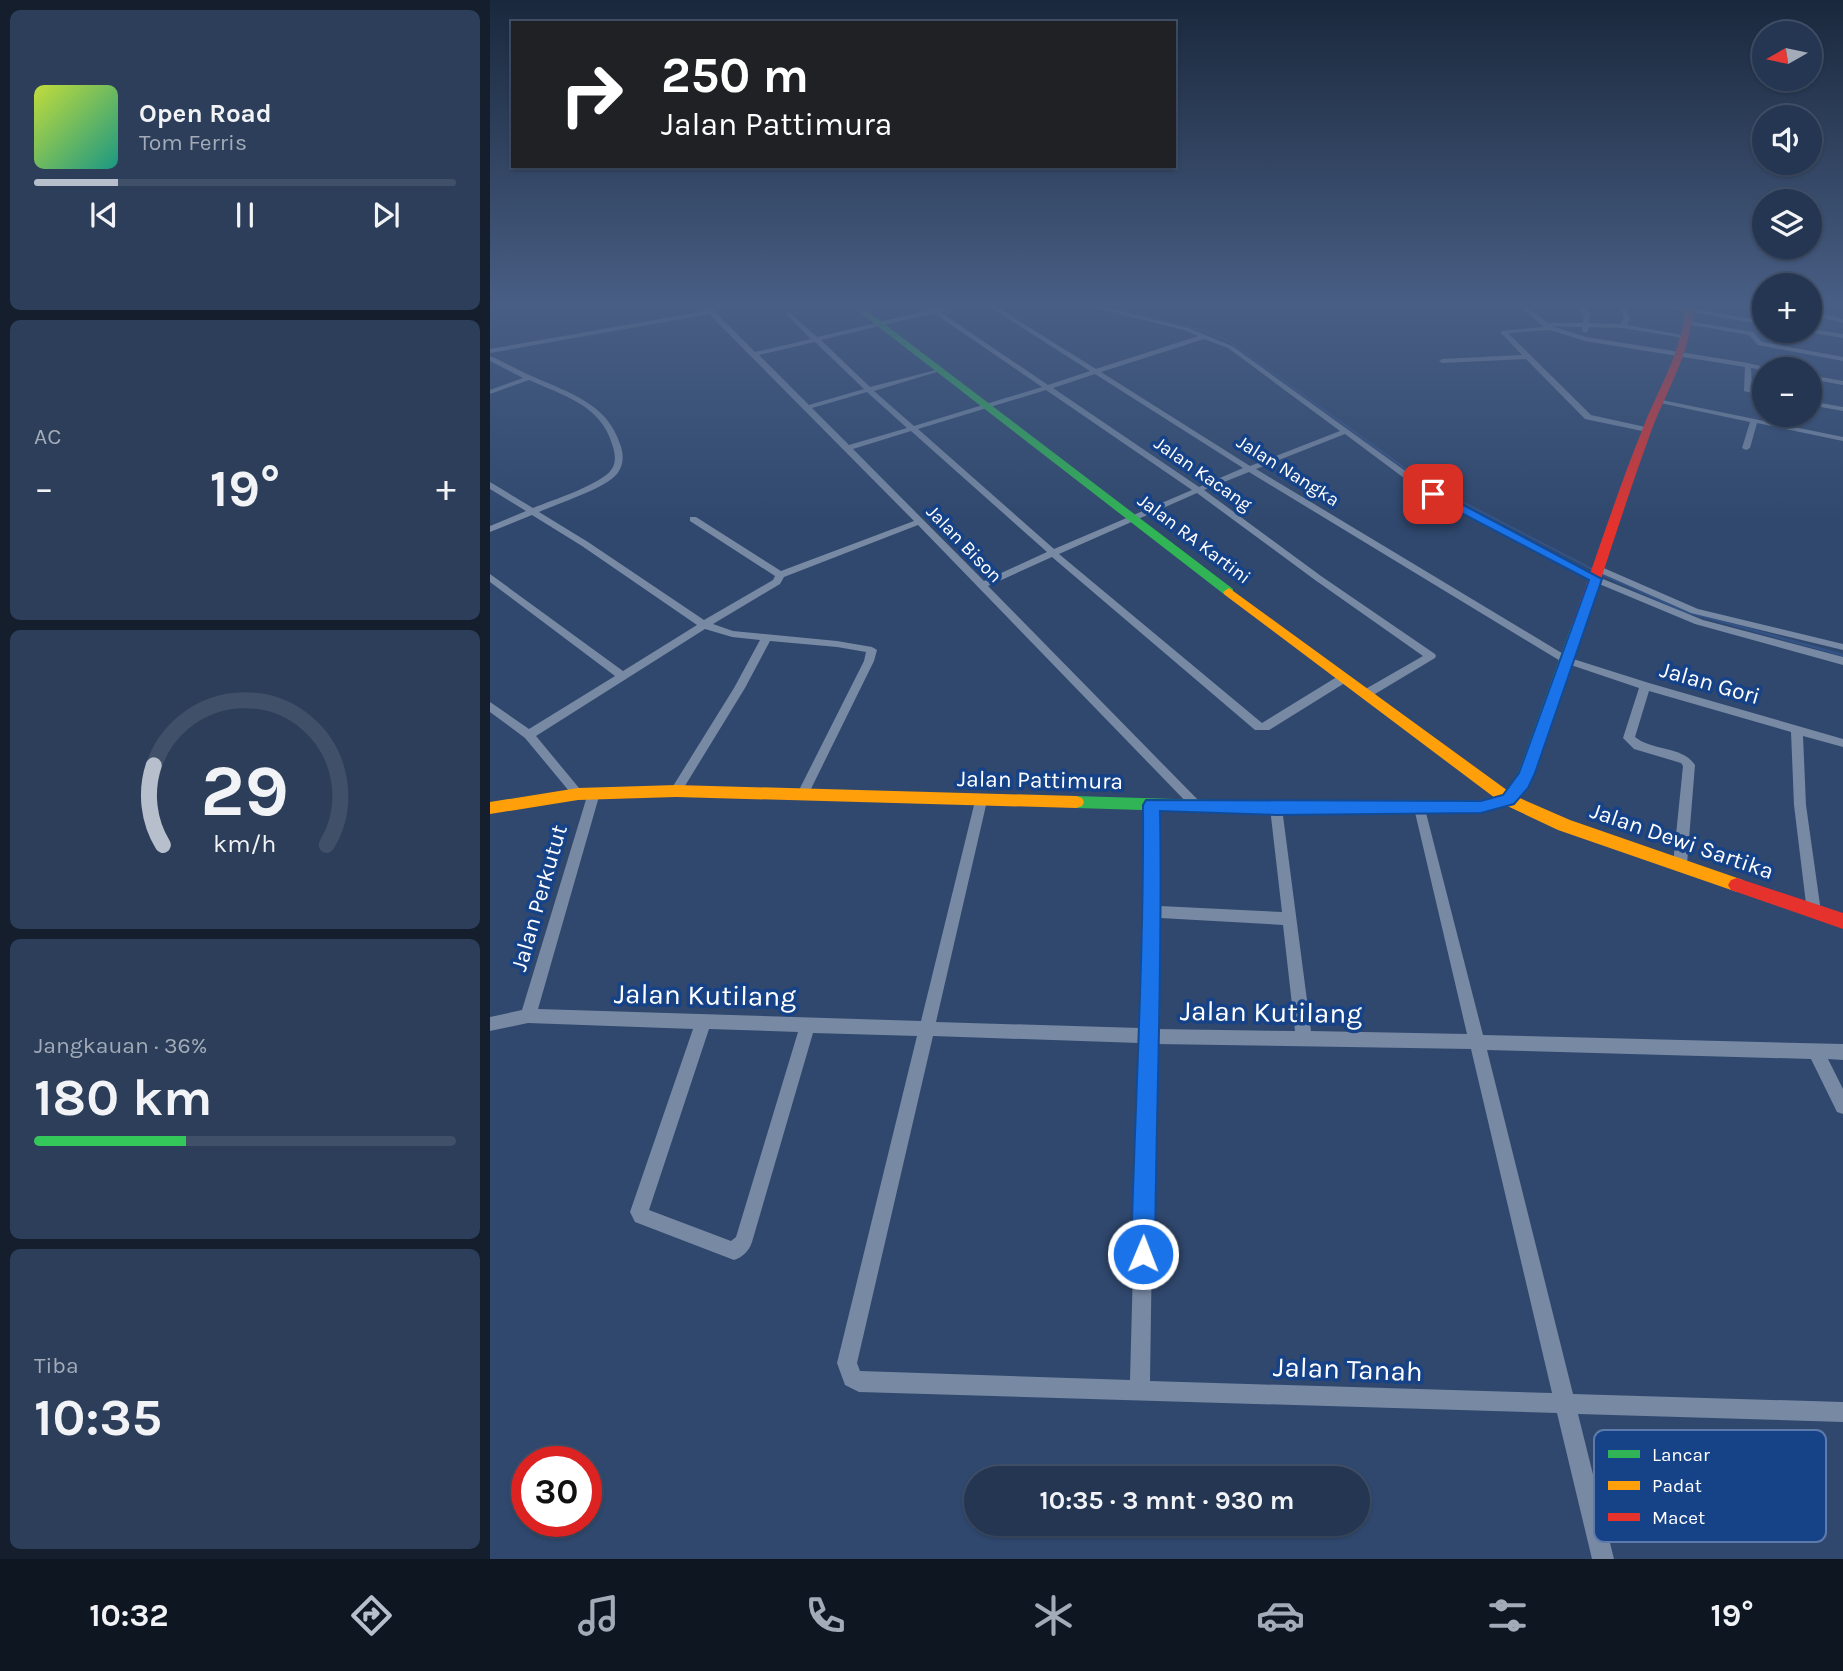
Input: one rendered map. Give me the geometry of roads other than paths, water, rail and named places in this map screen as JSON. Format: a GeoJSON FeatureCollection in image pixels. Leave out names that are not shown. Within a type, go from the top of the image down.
{"type":"FeatureCollection","features":[{"type":"Feature","properties":{"kind":"main road","name":"Jalan RA Kartini"},"geometry":{"type":"LineString","coordinates":[[951,380],[1130,518],[1509,800]]}},
{"type":"Feature","properties":{"kind":"main road"},"geometry":{"type":"LineString","coordinates":[[1509,800],[1523,783],[1647,430],[1668,380]]}},
{"type":"Feature","properties":{"kind":"main road","name":"Jalan Pattimura"},"geometry":{"type":"LineString","coordinates":[[490,808],[586,794],[676,791],[1276,808],[1481,807],[1509,800]]}},
{"type":"Feature","properties":{"kind":"main road","name":"Jalan Dewi Sartika"},"geometry":{"type":"LineString","coordinates":[[1509,800],[1541,816],[1843,921]]}},
{"type":"Feature","properties":{"kind":"street"},"geometry":{"type":"LineString","coordinates":[[490,392],[524,380]]}},
{"type":"Feature","properties":{"kind":"street"},"geometry":{"type":"LineString","coordinates":[[490,529],[601,482],[617,470],[620,463],[615,433],[596,410],[533,380]]}},
{"type":"Feature","properties":{"kind":"street","name":"Jalan Bison"},"geometry":{"type":"LineString","coordinates":[[779,380],[1197,806]]}},
{"type":"Feature","properties":{"kind":"street"},"geometry":{"type":"LineString","coordinates":[[859,380],[1053,553],[1259,727],[1265,727],[1344,678]]}},
{"type":"Feature","properties":{"kind":"street"},"geometry":{"type":"LineString","coordinates":[[804,408],[904,380]]}},
{"type":"Feature","properties":{"kind":"street","name":"Jalan Kacang"},"geometry":{"type":"LineString","coordinates":[[1034,380],[1198,490],[1318,578],[1429,653],[1429,659],[1366,694]]}},
{"type":"Feature","properties":{"kind":"street"},"geometry":{"type":"LineString","coordinates":[[848,448],[1071,380]]}},
{"type":"Feature","properties":{"kind":"street","name":"Jalan Nangka"},"geometry":{"type":"LineString","coordinates":[[1107,380],[1566,660]]}},
{"type":"Feature","properties":{"kind":"street"},"geometry":{"type":"LineString","coordinates":[[1276,380],[1419,485],[1597,574],[1699,622],[1843,661]]}},
{"type":"Feature","properties":{"kind":"street"},"geometry":{"type":"LineString","coordinates":[[1549,380],[1590,419],[1647,430]]}},
{"type":"Feature","properties":{"kind":"street"},"geometry":{"type":"LineString","coordinates":[[1825,380],[1843,383]]}},
{"type":"Feature","properties":{"kind":"street"},"geometry":{"type":"LineString","coordinates":[[1660,401],[1752,421]]}},
{"type":"Feature","properties":{"kind":"street"},"geometry":{"type":"LineString","coordinates":[[1822,405],[1843,409]]}},
{"type":"Feature","properties":{"kind":"street"},"geometry":{"type":"LineString","coordinates":[[1746,448],[1752,427]]}},
{"type":"Feature","properties":{"kind":"street"},"geometry":{"type":"LineString","coordinates":[[1784,427],[1843,439]]}},
{"type":"Feature","properties":{"kind":"street"},"geometry":{"type":"LineString","coordinates":[[981,586],[1130,518],[1248,468],[1346,431]]}},
{"type":"Feature","properties":{"kind":"street"},"geometry":{"type":"LineString","coordinates":[[490,485],[704,625],[732,634],[872,650],[869,662],[802,796]]}},
{"type":"Feature","properties":{"kind":"street"},"geometry":{"type":"LineString","coordinates":[[693,519],[780,575]]}},
{"type":"Feature","properties":{"kind":"street"},"geometry":{"type":"LineString","coordinates":[[529,735],[777,582],[780,575],[919,522]]}},
{"type":"Feature","properties":{"kind":"street"},"geometry":{"type":"LineString","coordinates":[[1597,574],[1695,611],[1843,647]]}},
{"type":"Feature","properties":{"kind":"street"},"geometry":{"type":"LineString","coordinates":[[490,577],[623,676]]}},
{"type":"Feature","properties":{"kind":"street"},"geometry":{"type":"LineString","coordinates":[[676,791],[766,638]]}},
{"type":"Feature","properties":{"kind":"street","name":"Jalan Gori"},"geometry":{"type":"LineString","coordinates":[[1566,660],[1645,686],[1843,743]]}},
{"type":"Feature","properties":{"kind":"street"},"geometry":{"type":"LineString","coordinates":[[1645,686],[1629,737],[1638,746],[1685,760],[1689,765],[1680,864]]}},
{"type":"Feature","properties":{"kind":"street"},"geometry":{"type":"LineString","coordinates":[[490,706],[529,735],[586,794]]}},
{"type":"Feature","properties":{"kind":"street"},"geometry":{"type":"LineString","coordinates":[[1797,730],[1800,804],[1814,912]]}},
{"type":"Feature","properties":{"kind":"street","name":"Jalan Perkutut"},"geometry":{"type":"LineString","coordinates":[[528,1016],[586,794]]}},
{"type":"Feature","properties":{"kind":"street"},"geometry":{"type":"LineString","coordinates":[[925,1030],[981,801]]}},
{"type":"Feature","properties":{"kind":"street"},"geometry":{"type":"LineString","coordinates":[[1140,1390],[1147,1036],[1153,912],[1152,805]]}},
{"type":"Feature","properties":{"kind":"street"},"geometry":{"type":"LineString","coordinates":[[1276,808],[1304,1039]]}},
{"type":"Feature","properties":{"kind":"street"},"geometry":{"type":"LineString","coordinates":[[1420,808],[1594,1520]]}},
{"type":"Feature","properties":{"kind":"street"},"geometry":{"type":"LineString","coordinates":[[1153,912],[1290,919]]}},
{"type":"Feature","properties":{"kind":"street","name":"Jalan Kutilang"},"geometry":{"type":"LineString","coordinates":[[490,1024],[528,1016],[925,1030],[1843,1052]]}},
{"type":"Feature","properties":{"kind":"street"},"geometry":{"type":"LineString","coordinates":[[704,1023],[639,1212],[641,1216],[734,1251],[743,1242],[808,1024]]}},
{"type":"Feature","properties":{"kind":"street","name":"Jalan Tanah"},"geometry":{"type":"LineString","coordinates":[[925,1030],[847,1363],[852,1378],[859,1382],[1843,1412]]}},
{"type":"Feature","properties":{"kind":"street"},"geometry":{"type":"LineString","coordinates":[[1816,1052],[1843,1106]]}},
{"type":"Feature","properties":{"kind":"waterway"},"geometry":{"type":"LineString","coordinates":[[1282,380],[1424,482],[1592,569]]}},
{"type":"Feature","properties":{"kind":"waterway"},"geometry":{"type":"LineString","coordinates":[[1601,574],[1686,612],[1741,627]]}},
{"type":"Feature","properties":{"kind":"waterway"},"geometry":{"type":"LineString","coordinates":[[1734,625],[1843,655]]}}]}
